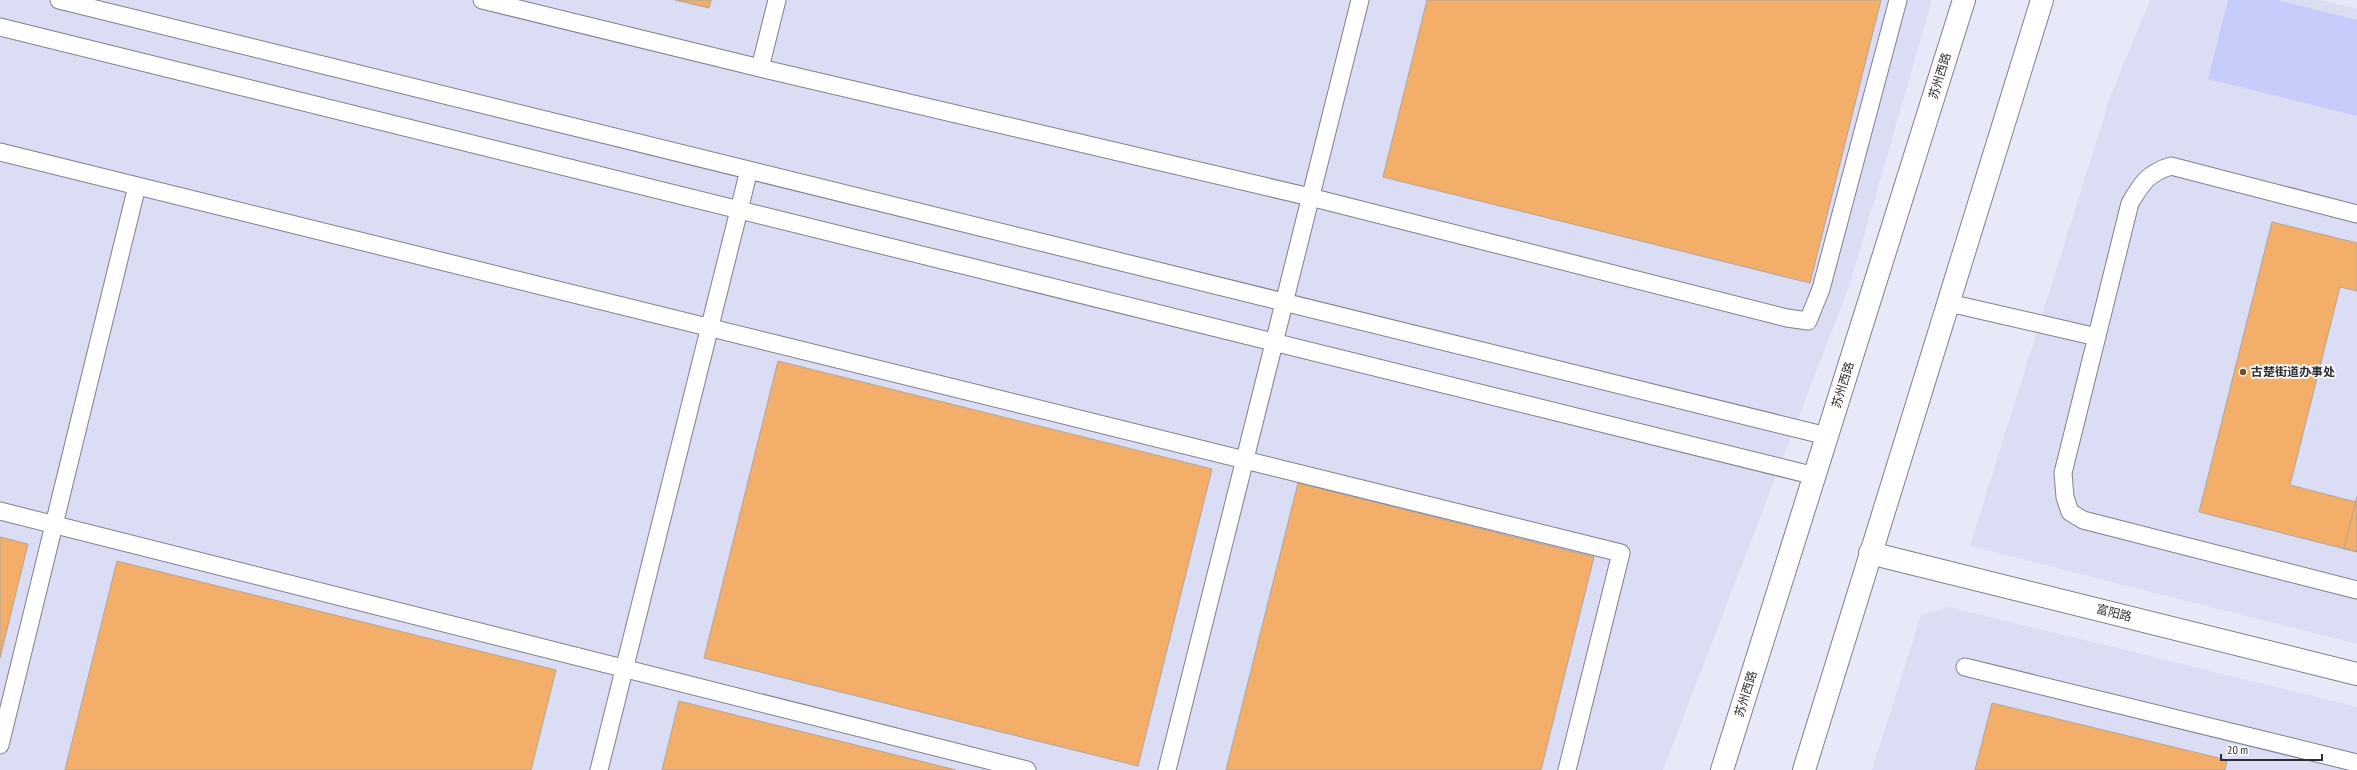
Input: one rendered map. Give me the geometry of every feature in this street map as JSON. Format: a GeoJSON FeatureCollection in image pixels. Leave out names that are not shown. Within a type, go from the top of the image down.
{"type":"FeatureCollection","features":[{"type":"Feature","properties":{"kind":"main road","name":"苏州西路"},"geometry":{"type":"LineString","coordinates":[[1722,770],[1964,0]]}},
{"type":"Feature","properties":{"kind":"main road"},"geometry":{"type":"LineString","coordinates":[[1804,770],[2042,0]]}},
{"type":"Feature","properties":{"kind":"main road","name":"富阳路"},"geometry":{"type":"LineString","coordinates":[[1870,553],[2357,674]]}},
{"type":"Feature","properties":{"kind":"lane"},"geometry":{"type":"LineString","coordinates":[[58,0],[1827,436]]}},
{"type":"Feature","properties":{"kind":"lane"},"geometry":{"type":"LineString","coordinates":[[482,0],[760,68],[1310,197],[1779,316],[1808,321],[1821,289],[1898,0]]}},
{"type":"Feature","properties":{"kind":"lane"},"geometry":{"type":"LineString","coordinates":[[760,68],[777,0]]}},
{"type":"Feature","properties":{"kind":"lane"},"geometry":{"type":"LineString","coordinates":[[1167,770],[1283,302],[1360,0]]}},
{"type":"Feature","properties":{"kind":"lane"},"geometry":{"type":"LineString","coordinates":[[0,27],[1814,476]]}},
{"type":"Feature","properties":{"kind":"lane"},"geometry":{"type":"LineString","coordinates":[[0,152],[1621,553],[1567,770]]}},
{"type":"Feature","properties":{"kind":"lane"},"geometry":{"type":"LineString","coordinates":[[2357,214],[2171,166],[2155,171],[2142,183],[2130,203],[2063,473],[2065,496],[2070,512],[2083,520],[2357,590]]}},
{"type":"Feature","properties":{"kind":"lane"},"geometry":{"type":"LineString","coordinates":[[599,770],[749,170]]}},
{"type":"Feature","properties":{"kind":"lane"},"geometry":{"type":"LineString","coordinates":[[0,744],[137,186]]}},
{"type":"Feature","properties":{"kind":"lane"},"geometry":{"type":"LineString","coordinates":[[1949,303],[2097,337]]}},
{"type":"Feature","properties":{"kind":"lane"},"geometry":{"type":"LineString","coordinates":[[0,510],[1028,770]]}},
{"type":"Feature","properties":{"kind":"lane"},"geometry":{"type":"LineString","coordinates":[[1965,667],[2357,762]]}},
{"type":"Feature","properties":{"kind":"shaded area"},"geometry":{"type":"Polygon","coordinates":[[[0,0],[1932,0],[1850,284],[1663,770],[0,770],[0,0]]]}},
{"type":"Feature","properties":{"kind":"shaded area"},"geometry":{"type":"Polygon","coordinates":[[[2150,0],[2322,0],[2357,9],[2357,644],[1970,546],[2111,95],[2150,0]]]}},
{"type":"Feature","properties":{"kind":"shaded area"},"geometry":{"type":"Polygon","coordinates":[[[2228,0],[2277,0],[2357,20],[2357,116],[2208,79],[2228,0]]]}},
{"type":"Feature","properties":{"kind":"shaded area"},"geometry":{"type":"Polygon","coordinates":[[[1949,607],[2357,707],[2357,770],[1872,770],[1921,615],[1949,607]]]}},
{"type":"Feature","properties":{"kind":"building"},"geometry":{"type":"Polygon","coordinates":[[[675,0],[711,0],[709,8],[675,0]]]}},
{"type":"Feature","properties":{"kind":"building"},"geometry":{"type":"Polygon","coordinates":[[[1427,0],[1881,0],[1810,283],[1383,177],[1427,0]]]}},
{"type":"Feature","properties":{"kind":"building"},"geometry":{"type":"Polygon","coordinates":[[[2272,222],[2357,243],[2357,291],[2340,287],[2290,485],[2356,502],[2357,497],[2357,552],[2199,512],[2272,222]]]}},
{"type":"Feature","properties":{"kind":"building"},"geometry":{"type":"Polygon","coordinates":[[[778,361],[1212,469],[1138,766],[704,658],[778,361]]]}},
{"type":"Feature","properties":{"kind":"building"},"geometry":{"type":"Polygon","coordinates":[[[1298,483],[1594,557],[1541,770],[1226,770],[1298,483]]]}},
{"type":"Feature","properties":{"kind":"building"},"geometry":{"type":"Polygon","coordinates":[[[2357,497],[2357,552],[2344,548],[2357,497]]]}},
{"type":"Feature","properties":{"kind":"building"},"geometry":{"type":"Polygon","coordinates":[[[0,537],[28,544],[0,658],[0,537]]]}},
{"type":"Feature","properties":{"kind":"building"},"geometry":{"type":"Polygon","coordinates":[[[117,561],[556,670],[531,770],[65,770],[117,561]]]}},
{"type":"Feature","properties":{"kind":"building"},"geometry":{"type":"Polygon","coordinates":[[[679,701],[956,770],[662,770],[679,701]]]}},
{"type":"Feature","properties":{"kind":"building"},"geometry":{"type":"Polygon","coordinates":[[[1992,703],[2227,760],[2225,770],[1975,770],[1992,703]]]}},
{"type":"Feature","properties":{"kind":"place","name":"古楚街道办事处"},"geometry":{"type":"Point","coordinates":[2243,372]}}]}
